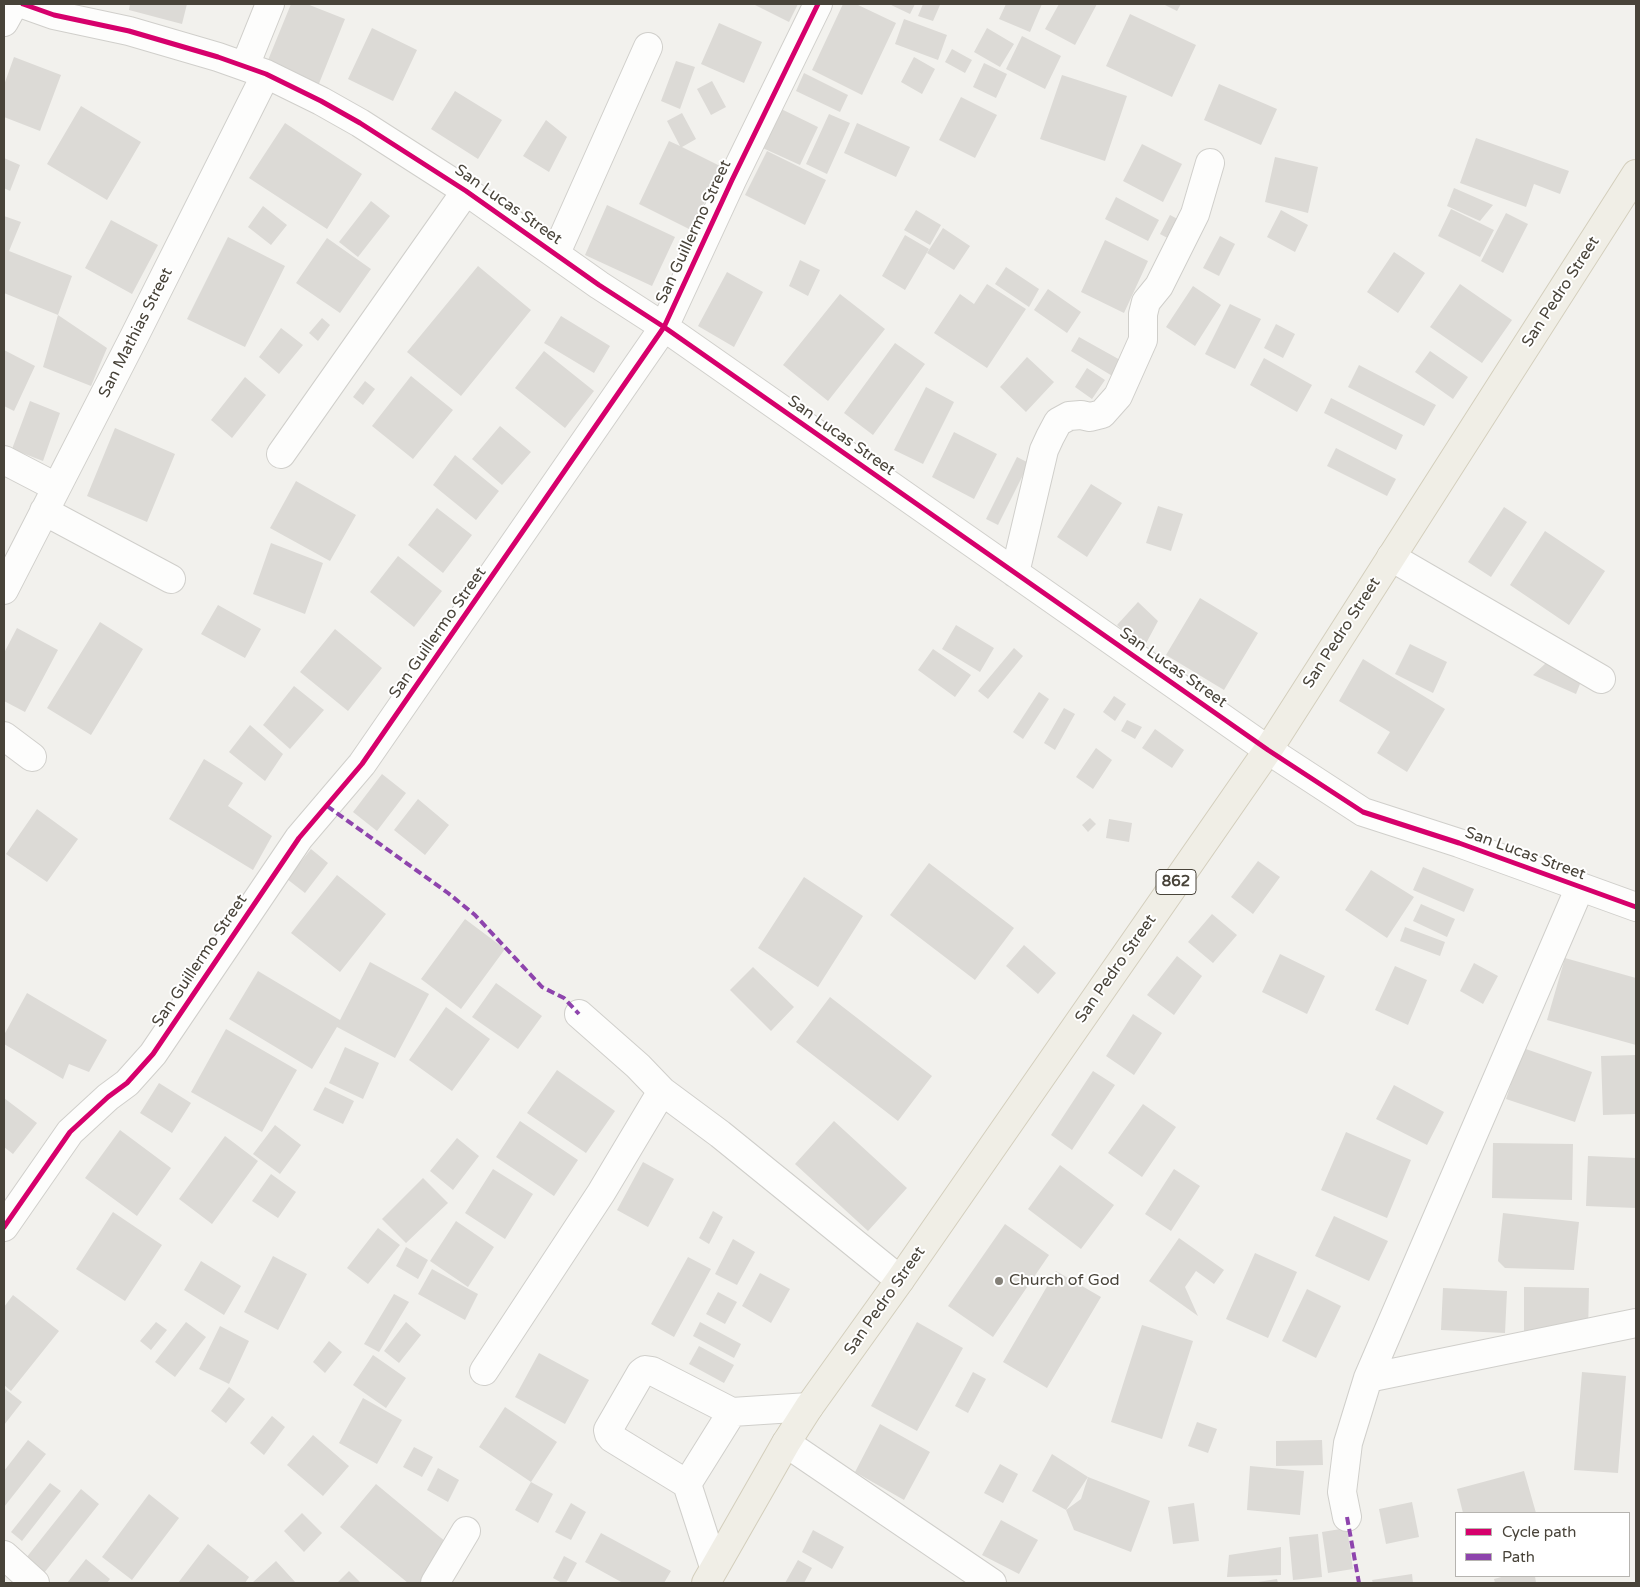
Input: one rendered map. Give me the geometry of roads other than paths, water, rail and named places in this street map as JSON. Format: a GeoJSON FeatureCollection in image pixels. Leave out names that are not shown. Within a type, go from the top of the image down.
{"type":"FeatureCollection","features":[{"type":"Feature","properties":{"kind":"main road","name":"San Pedro Street"},"geometry":{"type":"LineString","coordinates":[[710,1575],[786,1443],[809,1408],[1268,750],[1636,174]]}},
{"type":"Feature","properties":{"kind":"street"},"geometry":{"type":"LineString","coordinates":[[4,22],[14,4]]}},
{"type":"Feature","properties":{"kind":"street","name":"San Lucas Street"},"geometry":{"type":"LineString","coordinates":[[23,4],[54,15],[129,31],[182,45],[255,70],[321,101],[360,123],[466,191],[599,285],[664,327],[1268,750],[1363,812],[1459,843],[1636,907]]}},
{"type":"Feature","properties":{"kind":"street","name":"San Mathias Street"},"geometry":{"type":"LineString","coordinates":[[4,590],[134,337],[255,70],[270,4]]}},
{"type":"Feature","properties":{"kind":"street","name":"San Guillermo Street"},"geometry":{"type":"LineString","coordinates":[[4,1228],[70,1132],[108,1097],[127,1083],[153,1054],[299,838],[362,764],[664,327],[732,180],[818,4]]}},
{"type":"Feature","properties":{"kind":"street"},"geometry":{"type":"LineString","coordinates":[[556,253],[648,47]]}},
{"type":"Feature","properties":{"kind":"street"},"geometry":{"type":"LineString","coordinates":[[1015,573],[1044,450],[1050,437],[1058,422],[1069,416],[1081,415],[1090,417],[1102,414],[1118,396],[1143,340],[1143,314],[1146,302],[1159,286],[1195,214],[1210,163]]}},
{"type":"Feature","properties":{"kind":"street"},"geometry":{"type":"LineString","coordinates":[[281,454],[466,191]]}},
{"type":"Feature","properties":{"kind":"street"},"geometry":{"type":"LineString","coordinates":[[4,460],[56,487]]}},
{"type":"Feature","properties":{"kind":"street"},"geometry":{"type":"LineString","coordinates":[[44,511],[170,579]]}},
{"type":"Feature","properties":{"kind":"street"},"geometry":{"type":"LineString","coordinates":[[1390,558],[1602,679]]}},
{"type":"Feature","properties":{"kind":"street"},"geometry":{"type":"LineString","coordinates":[[4,736],[32,757]]}},
{"type":"Feature","properties":{"kind":"street"},"geometry":{"type":"LineString","coordinates":[[1347,1517],[1342,1492],[1348,1443],[1368,1378],[1580,887]]}},
{"type":"Feature","properties":{"kind":"street"},"geometry":{"type":"LineString","coordinates":[[579,1014],[638,1066],[662,1091],[720,1134],[900,1280]]}},
{"type":"Feature","properties":{"kind":"street"},"geometry":{"type":"LineString","coordinates":[[484,1371],[601,1193],[662,1091]]}},
{"type":"Feature","properties":{"kind":"street"},"geometry":{"type":"LineString","coordinates":[[1368,1378],[1636,1324]]}},
{"type":"Feature","properties":{"kind":"street"},"geometry":{"type":"LineString","coordinates":[[710,1575],[687,1484],[612,1438],[609,1434],[608,1430],[641,1373],[646,1370],[652,1371],[732,1412],[809,1408]]}},
{"type":"Feature","properties":{"kind":"street"},"geometry":{"type":"LineString","coordinates":[[687,1484],[732,1412]]}},
{"type":"Feature","properties":{"kind":"street"},"geometry":{"type":"LineString","coordinates":[[786,1443],[992,1583]]}},
{"type":"Feature","properties":{"kind":"street"},"geometry":{"type":"LineString","coordinates":[[434,1583],[466,1531]]}},
{"type":"Feature","properties":{"kind":"street"},"geometry":{"type":"LineString","coordinates":[[4,1555],[35,1583]]}},
{"type":"Feature","properties":{"kind":"place","name":"Church of God"},"geometry":{"type":"Point","coordinates":[999,1281]}}]}
